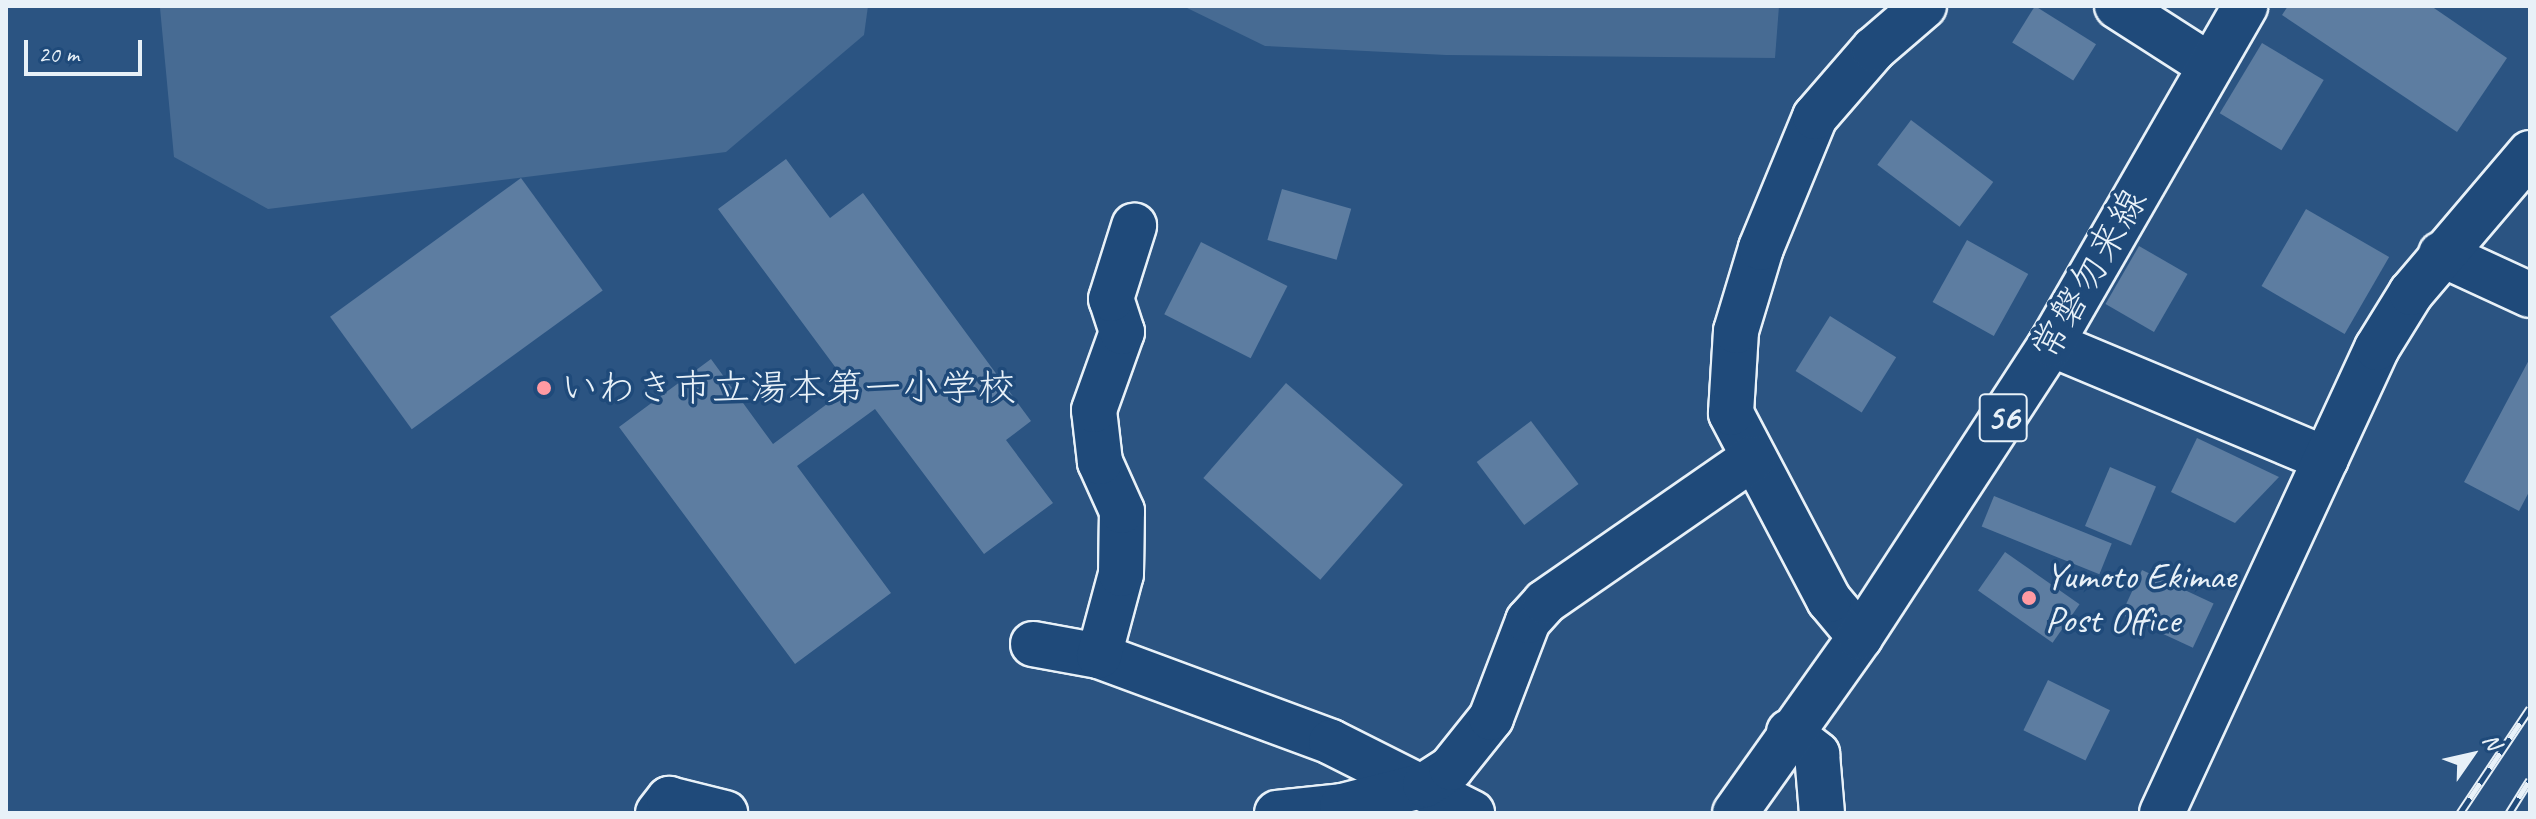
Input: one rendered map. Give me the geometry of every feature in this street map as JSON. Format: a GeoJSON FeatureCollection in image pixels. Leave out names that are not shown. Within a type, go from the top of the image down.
{"type":"FeatureCollection","features":[{"type":"Feature","properties":{"kind":"street"},"geometry":{"type":"LineString","coordinates":[[1860,637],[1829,600],[1731,413],[1736,331],[1761,248],[1815,117],[1874,49],[1924,6]]}},
{"type":"Feature","properties":{"kind":"street"},"geometry":{"type":"LineString","coordinates":[[2117,6],[2209,65]]}},
{"type":"Feature","properties":{"kind":"street","name":"常磐勿来線"},"geometry":{"type":"LineString","coordinates":[[1735,813],[1789,732],[1860,637],[2051,344],[2245,6]]}},
{"type":"Feature","properties":{"kind":"street"},"geometry":{"type":"LineString","coordinates":[[2162,813],[2377,348],[2441,254],[2530,153]]}},
{"type":"Feature","properties":{"kind":"street"},"geometry":{"type":"LineString","coordinates":[[1099,656],[1121,574],[1122,511],[1100,462],[1094,410],[1122,332],[1111,299],[1134,226]]}},
{"type":"Feature","properties":{"kind":"street"},"geometry":{"type":"LineString","coordinates":[[2441,254],[2530,295]]}},
{"type":"Feature","properties":{"kind":"street"},"geometry":{"type":"LineString","coordinates":[[2051,344],[2326,459]]}},
{"type":"Feature","properties":{"kind":"street"},"geometry":{"type":"LineString","coordinates":[[1277,813],[1342,806],[1425,785],[1451,768],[1491,718],[1528,621],[1545,602],[1753,458]]}},
{"type":"Feature","properties":{"kind":"street"},"geometry":{"type":"LineString","coordinates":[[1033,644],[1099,656],[1331,742],[1425,785],[1472,813]]}},
{"type":"Feature","properties":{"kind":"street"},"geometry":{"type":"LineString","coordinates":[[1789,732],[1817,754],[1822,813]]}},
{"type":"Feature","properties":{"kind":"street"},"geometry":{"type":"LineString","coordinates":[[658,813],[669,799],[725,813]]}},
{"type":"Feature","properties":{"kind":"shaded area"},"geometry":{"type":"Polygon","coordinates":[[[868,6],[864,35],[726,152],[268,209],[174,157],[160,8],[868,6]]]}},
{"type":"Feature","properties":{"kind":"shaded area"},"geometry":{"type":"Polygon","coordinates":[[[1183,6],[1779,6],[1775,58],[1446,55],[1265,46],[1183,6]]]}},
{"type":"Feature","properties":{"kind":"building"},"geometry":{"type":"Polygon","coordinates":[[[2035,6],[2096,44],[2073,81],[2012,42],[2035,6]]]}},
{"type":"Feature","properties":{"kind":"building"},"geometry":{"type":"Polygon","coordinates":[[[2288,6],[2431,6],[2507,58],[2457,132],[2282,15],[2288,6]]]}},
{"type":"Feature","properties":{"kind":"building"},"geometry":{"type":"Polygon","coordinates":[[[2262,43],[2324,80],[2281,150],[2220,113],[2262,43]]]}},
{"type":"Feature","properties":{"kind":"building"},"geometry":{"type":"Polygon","coordinates":[[[1911,120],[1993,182],[1960,227],[1877,165],[1911,120]]]}},
{"type":"Feature","properties":{"kind":"building"},"geometry":{"type":"Polygon","coordinates":[[[786,159],[830,218],[863,193],[1031,421],[1006,440],[1053,503],[984,554],[875,409],[797,466],[891,593],[795,664],[619,427],[711,359],[773,444],[850,387],[718,209],[786,159]]]}},
{"type":"Feature","properties":{"kind":"building"},"geometry":{"type":"Polygon","coordinates":[[[521,178],[603,290],[412,429],[330,317],[521,178]]]}},
{"type":"Feature","properties":{"kind":"building"},"geometry":{"type":"Polygon","coordinates":[[[1282,189],[1351,209],[1337,260],[1267,240],[1282,189]]]}},
{"type":"Feature","properties":{"kind":"building"},"geometry":{"type":"Polygon","coordinates":[[[2306,209],[2389,257],[2345,334],[2262,286],[2306,209]]]}},
{"type":"Feature","properties":{"kind":"building"},"geometry":{"type":"Polygon","coordinates":[[[1967,240],[2028,274],[1994,336],[1933,302],[1967,240]]]}},
{"type":"Feature","properties":{"kind":"building"},"geometry":{"type":"Polygon","coordinates":[[[1201,242],[1287,286],[1251,358],[1164,314],[1201,242]]]}},
{"type":"Feature","properties":{"kind":"building"},"geometry":{"type":"Polygon","coordinates":[[[2139,246],[2187,274],[2154,332],[2106,304],[2139,246]]]}},
{"type":"Feature","properties":{"kind":"building"},"geometry":{"type":"Polygon","coordinates":[[[1830,316],[1896,357],[1862,412],[1796,371],[1830,316]]]}},
{"type":"Feature","properties":{"kind":"building"},"geometry":{"type":"Polygon","coordinates":[[[2530,358],[2530,490],[2519,511],[2464,482],[2530,358]]]}},
{"type":"Feature","properties":{"kind":"building"},"geometry":{"type":"Polygon","coordinates":[[[1286,383],[1403,485],[1320,580],[1203,478],[1286,383]]]}},
{"type":"Feature","properties":{"kind":"building"},"geometry":{"type":"Polygon","coordinates":[[[1531,421],[1579,484],[1524,525],[1477,462],[1531,421]]]}},
{"type":"Feature","properties":{"kind":"building"},"geometry":{"type":"Polygon","coordinates":[[[2197,438],[2279,477],[2235,523],[2171,492],[2197,438]]]}},
{"type":"Feature","properties":{"kind":"building"},"geometry":{"type":"Polygon","coordinates":[[[2110,467],[2156,487],[2131,545],[2085,526],[2110,467]]]}},
{"type":"Feature","properties":{"kind":"building"},"geometry":{"type":"Polygon","coordinates":[[[1994,496],[2112,544],[2099,574],[1982,527],[1994,496]]]}},
{"type":"Feature","properties":{"kind":"building"},"geometry":{"type":"Polygon","coordinates":[[[2005,552],[2080,604],[2053,643],[1978,591],[2005,552]]]}},
{"type":"Feature","properties":{"kind":"building"},"geometry":{"type":"Polygon","coordinates":[[[2142,570],[2214,603],[2193,648],[2121,614],[2142,570]]]}},
{"type":"Feature","properties":{"kind":"building"},"geometry":{"type":"Polygon","coordinates":[[[2048,680],[2110,710],[2085,761],[2023,730],[2048,680]]]}},
{"type":"Feature","properties":{"kind":"railway"},"geometry":{"type":"LineString","coordinates":[[2460,813],[2530,708]]}},
{"type":"Feature","properties":{"kind":"railway"},"geometry":{"type":"LineString","coordinates":[[2509,813],[2530,780]]}},
{"type":"Feature","properties":{"kind":"place","name":"いわき市立湯本第一小学校"},"geometry":{"type":"Point","coordinates":[544,388]}},
{"type":"Feature","properties":{"kind":"place","name":"Yumoto Ekimae Post Office"},"geometry":{"type":"Point","coordinates":[2029,598]}}]}
